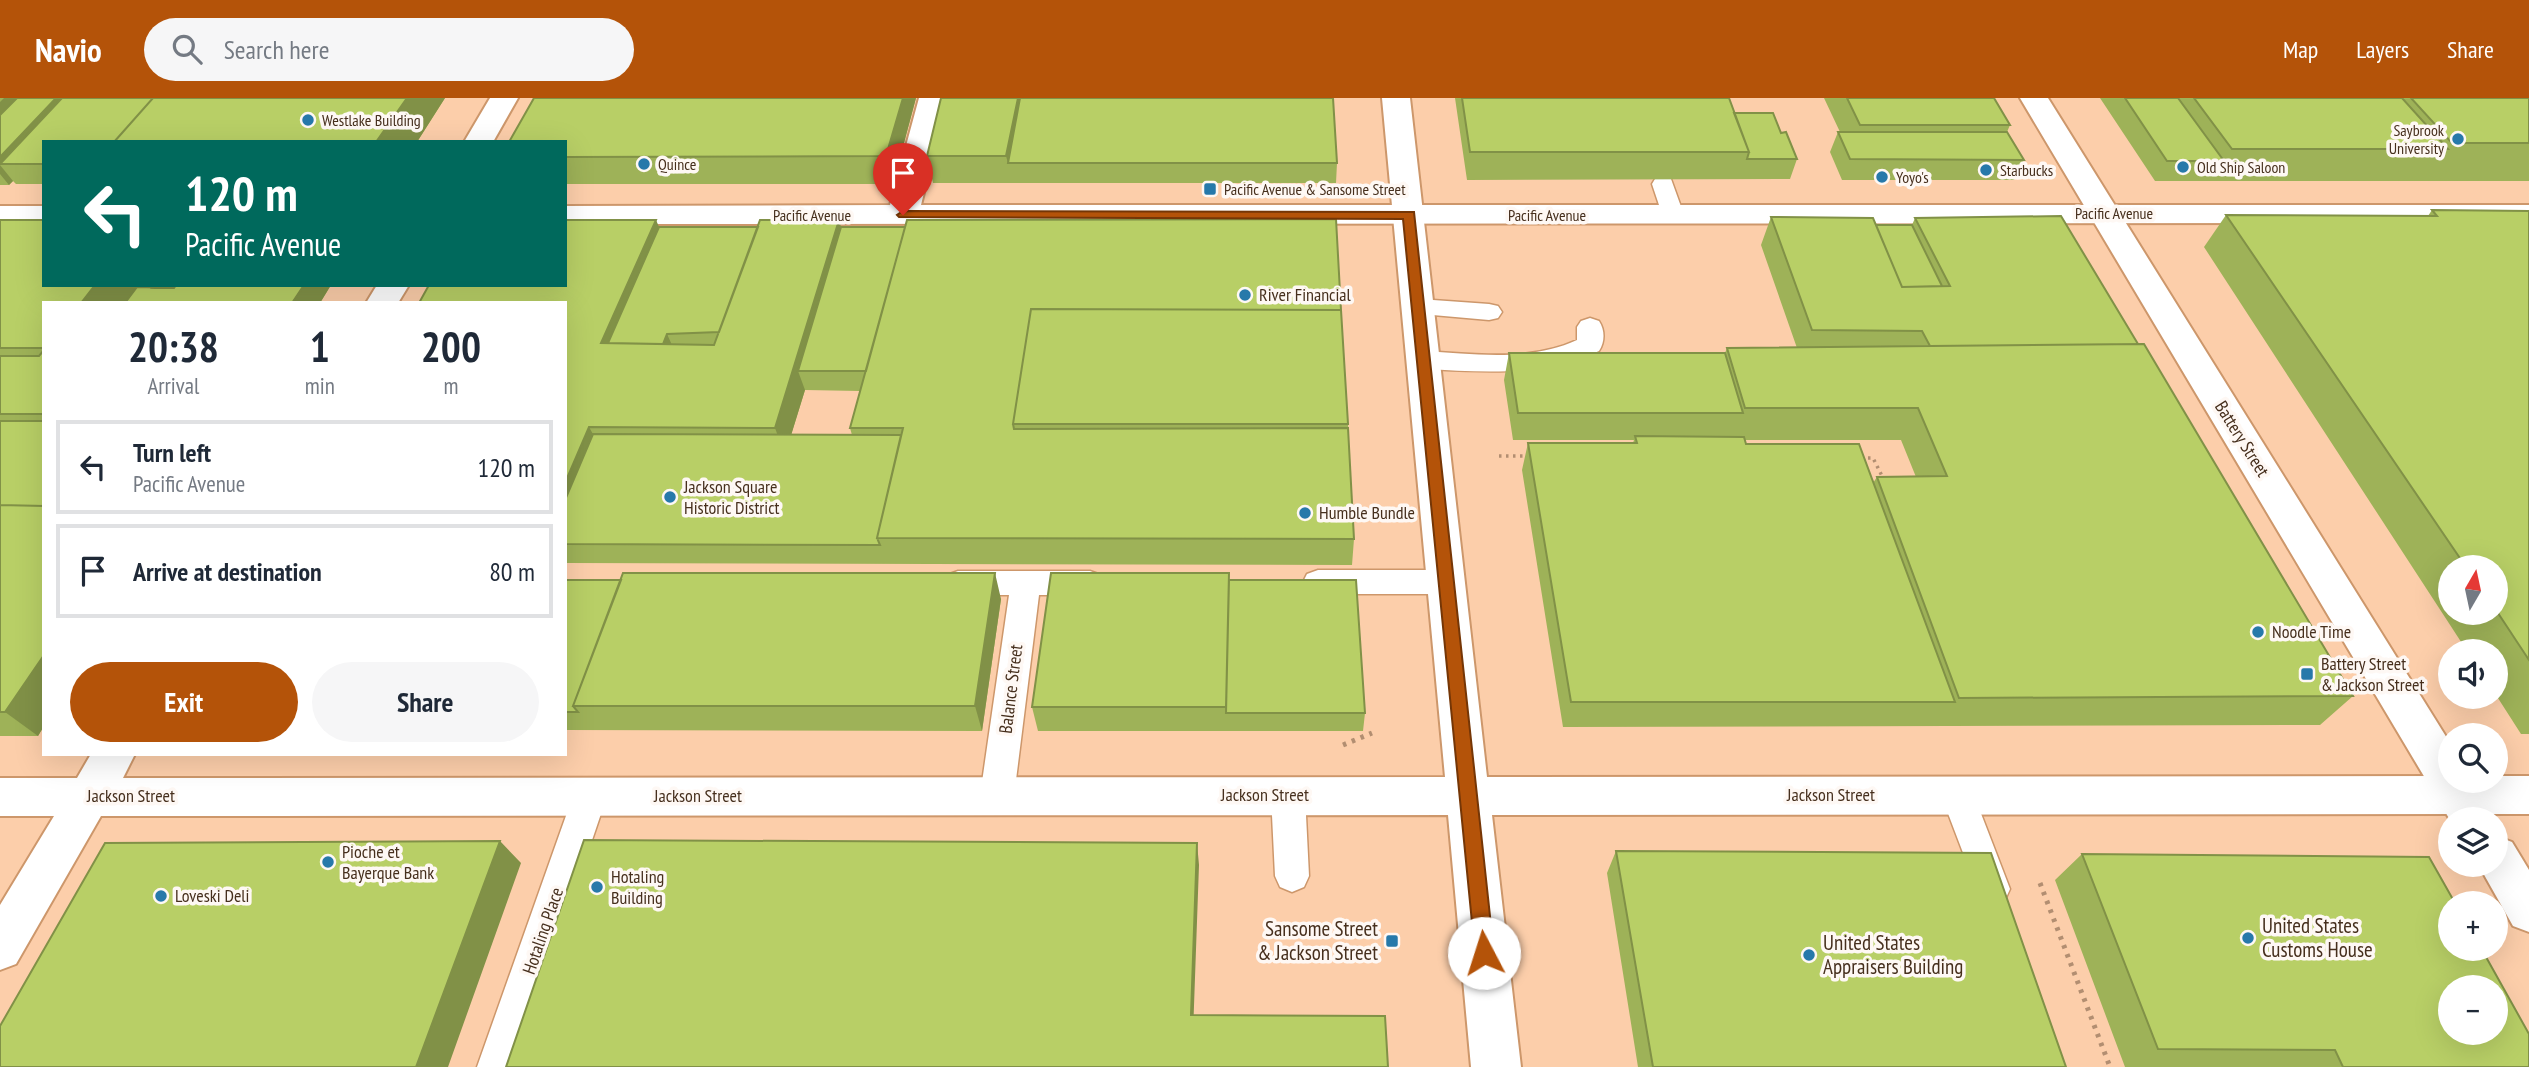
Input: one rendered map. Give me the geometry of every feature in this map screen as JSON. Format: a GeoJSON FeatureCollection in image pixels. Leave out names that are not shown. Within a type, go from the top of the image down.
{"type":"FeatureCollection","features":[{"type":"Feature","properties":{"kind":"street"},"geometry":{"type":"LineString","coordinates":[[479,140],[504,98]]}},
{"type":"Feature","properties":{"kind":"street"},"geometry":{"type":"LineString","coordinates":[[903,215],[933,98]]}},
{"type":"Feature","properties":{"kind":"street"},"geometry":{"type":"LineString","coordinates":[[1396,98],[1496,1067]]}},
{"type":"Feature","properties":{"kind":"street","name":"Battery Street"},"geometry":{"type":"LineString","coordinates":[[2034,98],[2466,807]]}},
{"type":"Feature","properties":{"kind":"street","name":"Pacific Avenue"},"geometry":{"type":"LineString","coordinates":[[567,215],[2529,214]]}},
{"type":"Feature","properties":{"kind":"street"},"geometry":{"type":"LineString","coordinates":[[0,215],[42,215]]}},
{"type":"Feature","properties":{"kind":"street"},"geometry":{"type":"LineString","coordinates":[[0,948],[113,756]]}},
{"type":"Feature","properties":{"kind":"street","name":"Jackson Street"},"geometry":{"type":"LineString","coordinates":[[0,797],[1958,795],[2466,807],[2529,795]]}},
{"type":"Feature","properties":{"kind":"street"},"geometry":{"type":"LineString","coordinates":[[2508,876],[2529,911]]}},
{"type":"Feature","properties":{"kind":"lane"},"geometry":{"type":"LineString","coordinates":[[1663,184],[1672,215]]}},
{"type":"Feature","properties":{"kind":"lane"},"geometry":{"type":"LineString","coordinates":[[141,301],[151,287]]}},
{"type":"Feature","properties":{"kind":"lane"},"geometry":{"type":"LineString","coordinates":[[1419,307],[1489,312]]}},
{"type":"Feature","properties":{"kind":"lane"},"geometry":{"type":"LineString","coordinates":[[1424,360],[1544,361],[1570,356],[1590,345],[1590,327]]}},
{"type":"Feature","properties":{"kind":"lane"},"geometry":{"type":"LineString","coordinates":[[1296,582],[1447,582]]}},
{"type":"Feature","properties":{"kind":"lane"},"geometry":{"type":"LineString","coordinates":[[928,583],[1120,583]]}},
{"type":"Feature","properties":{"kind":"lane","name":"Balance Street"},"geometry":{"type":"LineString","coordinates":[[997,796],[1026,583]]}},
{"type":"Feature","properties":{"kind":"lane"},"geometry":{"type":"LineString","coordinates":[[1288,795],[1292,876]]}},
{"type":"Feature","properties":{"kind":"lane"},"geometry":{"type":"LineString","coordinates":[[1958,795],[2002,915]]}},
{"type":"Feature","properties":{"kind":"lane","name":"Hotaling Place"},"geometry":{"type":"LineString","coordinates":[[496,1067],[590,796]]}},
{"type":"Feature","properties":{"kind":"path"},"geometry":{"type":"LineString","coordinates":[[1499,456],[1540,457]]}},
{"type":"Feature","properties":{"kind":"path"},"geometry":{"type":"LineString","coordinates":[[1860,458],[1873,458],[1884,481],[1895,481]]}},
{"type":"Feature","properties":{"kind":"path"},"geometry":{"type":"LineString","coordinates":[[2038,878],[2110,1067]]}},
{"type":"Feature","properties":{"kind":"building"},"geometry":{"type":"Polygon","coordinates":[[[17,98],[56,98],[0,157],[0,115],[17,98]]]}},
{"type":"Feature","properties":{"kind":"building"},"geometry":{"type":"Polygon","coordinates":[[[62,98],[153,98],[116,140],[42,140],[42,164],[0,164],[62,98]]]}},
{"type":"Feature","properties":{"kind":"building","name":"Westlake Building"},"geometry":{"type":"Polygon","coordinates":[[[153,98],[407,98],[377,140],[116,140],[153,98]]]}},
{"type":"Feature","properties":{"kind":"building"},"geometry":{"type":"Polygon","coordinates":[[[534,98],[903,98],[886,156],[567,157],[567,140],[510,140],[534,98]]]}},
{"type":"Feature","properties":{"kind":"building"},"geometry":{"type":"Polygon","coordinates":[[[941,98],[1018,98],[1006,156],[927,156],[941,98]]]}},
{"type":"Feature","properties":{"kind":"building"},"geometry":{"type":"Polygon","coordinates":[[[1020,98],[1333,98],[1337,163],[1008,163],[1020,98]]]}},
{"type":"Feature","properties":{"kind":"building"},"geometry":{"type":"Polygon","coordinates":[[[1462,98],[1729,98],[1749,152],[1470,152],[1462,98]]]}},
{"type":"Feature","properties":{"kind":"building"},"geometry":{"type":"Polygon","coordinates":[[[1847,98],[1994,98],[2010,125],[1860,125],[1847,98]]]}},
{"type":"Feature","properties":{"kind":"building"},"geometry":{"type":"Polygon","coordinates":[[[2125,98],[2178,98],[2224,161],[2167,161],[2125,98]]]}},
{"type":"Feature","properties":{"kind":"building"},"geometry":{"type":"Polygon","coordinates":[[[2194,98],[2402,98],[2448,149],[2232,149],[2194,98]]]}},
{"type":"Feature","properties":{"kind":"building"},"geometry":{"type":"Polygon","coordinates":[[[2411,98],[2529,98],[2529,143],[2452,143],[2411,98]]]}},
{"type":"Feature","properties":{"kind":"building"},"geometry":{"type":"Polygon","coordinates":[[[1734,113],[1773,113],[1781,133],[1786,132],[1797,159],[1747,159],[1749,152],[1734,113]]]}},
{"type":"Feature","properties":{"kind":"building"},"geometry":{"type":"Polygon","coordinates":[[[1838,132],[2007,132],[2024,160],[1850,159],[1838,132]]]}},
{"type":"Feature","properties":{"kind":"building"},"geometry":{"type":"Polygon","coordinates":[[[2432,210],[2529,211],[2529,660],[2506,625],[2508,555],[2458,555],[2226,215],[2437,216],[2432,210]]]}},
{"type":"Feature","properties":{"kind":"building"},"geometry":{"type":"Polygon","coordinates":[[[2061,216],[2138,344],[1930,346],[1922,331],[1812,330],[1771,217],[1873,218],[1902,287],[1950,286],[1915,218],[2061,216]]]}},
{"type":"Feature","properties":{"kind":"building"},"geometry":{"type":"Polygon","coordinates":[[[1336,219],[1341,310],[1031,309],[1013,424],[1014,429],[1348,428],[1354,539],[877,538],[903,428],[850,428],[907,220],[1336,219]]]}},
{"type":"Feature","properties":{"kind":"building"},"geometry":{"type":"Polygon","coordinates":[[[0,220],[42,220],[42,287],[93,287],[83,301],[42,301],[42,348],[0,348],[0,220]]]}},
{"type":"Feature","properties":{"kind":"building"},"geometry":{"type":"Polygon","coordinates":[[[567,220],[656,220],[601,343],[714,345],[760,220],[839,220],[775,428],[589,427],[567,478],[567,301],[420,301],[428,287],[567,287],[567,220]]]}},
{"type":"Feature","properties":{"kind":"building"},"geometry":{"type":"Polygon","coordinates":[[[1876,225],[1912,225],[1942,286],[1902,287],[1876,225]]]}},
{"type":"Feature","properties":{"kind":"building"},"geometry":{"type":"Polygon","coordinates":[[[659,227],[758,227],[719,332],[667,334],[663,344],[608,343],[659,227]]]}},
{"type":"Feature","properties":{"kind":"building"},"geometry":{"type":"Polygon","coordinates":[[[841,227],[905,227],[866,371],[798,371],[841,227]]]}},
{"type":"Feature","properties":{"kind":"building"},"geometry":{"type":"Polygon","coordinates":[[[137,287],[303,287],[293,301],[126,301],[137,287]]]}},
{"type":"Feature","properties":{"kind":"building"},"geometry":{"type":"Polygon","coordinates":[[[1031,309],[1341,310],[1348,424],[1013,424],[1031,309]]]}},
{"type":"Feature","properties":{"kind":"building"},"geometry":{"type":"Polygon","coordinates":[[[2144,344],[2353,696],[1959,698],[1877,477],[1947,476],[1918,408],[1745,408],[1727,348],[2144,344]]]}},
{"type":"Feature","properties":{"kind":"building"},"geometry":{"type":"Polygon","coordinates":[[[42,352],[42,414],[0,414],[0,356],[39,356],[42,352]]]}},
{"type":"Feature","properties":{"kind":"building"},"geometry":{"type":"Polygon","coordinates":[[[1509,353],[1725,353],[1743,413],[1518,413],[1509,353]]]}},
{"type":"Feature","properties":{"kind":"building"},"geometry":{"type":"Polygon","coordinates":[[[0,421],[42,421],[42,506],[0,505],[0,421]]]}},
{"type":"Feature","properties":{"kind":"building"},"geometry":{"type":"Polygon","coordinates":[[[593,434],[901,435],[877,538],[880,545],[567,544],[567,495],[593,434]]]}},
{"type":"Feature","properties":{"kind":"building"},"geometry":{"type":"Polygon","coordinates":[[[1635,436],[1744,437],[1746,444],[1859,444],[1955,702],[1571,702],[1528,443],[1637,443],[1635,436]]]}},
{"type":"Feature","properties":{"kind":"building"},"geometry":{"type":"Polygon","coordinates":[[[0,505],[42,506],[42,658],[5,712],[0,712],[0,505]]]}},
{"type":"Feature","properties":{"kind":"building"},"geometry":{"type":"Polygon","coordinates":[[[623,573],[995,573],[975,706],[573,706],[623,573]]]}},
{"type":"Feature","properties":{"kind":"building"},"geometry":{"type":"Polygon","coordinates":[[[1051,573],[1229,573],[1226,707],[1032,707],[1051,573]]]}},
{"type":"Feature","properties":{"kind":"building"},"geometry":{"type":"Polygon","coordinates":[[[567,580],[621,580],[573,706],[578,712],[567,712],[567,580]]]}},
{"type":"Feature","properties":{"kind":"building"},"geometry":{"type":"Polygon","coordinates":[[[1229,580],[1356,580],[1365,713],[1226,713],[1229,580]]]}},
{"type":"Feature","properties":{"kind":"building"},"geometry":{"type":"Polygon","coordinates":[[[584,840],[1197,843],[1191,1015],[1385,1016],[1388,1067],[506,1067],[584,840]]]}},
{"type":"Feature","properties":{"kind":"building"},"geometry":{"type":"Polygon","coordinates":[[[500,841],[416,1067],[0,1067],[0,1026],[105,843],[500,841]]]}},
{"type":"Feature","properties":{"kind":"building","name":"United States Appraisers Building"},"geometry":{"type":"Polygon","coordinates":[[[1616,851],[1991,853],[2066,1067],[1653,1067],[1616,851]]]}},
{"type":"Feature","properties":{"kind":"building","name":"United States Customs House"},"geometry":{"type":"Polygon","coordinates":[[[2082,854],[2429,857],[2448,891],[2438,891],[2438,961],[2488,961],[2496,975],[2438,975],[2438,1045],[2508,1045],[2508,996],[2529,1034],[2529,1067],[2343,1067],[2335,1050],[2158,1049],[2082,854]]]}},
{"type":"Feature","properties":{"kind":"place","name":"Westlake Building"},"geometry":{"type":"Point","coordinates":[308,120]}},
{"type":"Feature","properties":{"kind":"place","name":"Saybrook University"},"geometry":{"type":"Point","coordinates":[2458,139]}},
{"type":"Feature","properties":{"kind":"place","name":"Quince"},"geometry":{"type":"Point","coordinates":[644,164]}},
{"type":"Feature","properties":{"kind":"place","name":"Old Ship Saloon"},"geometry":{"type":"Point","coordinates":[2183,167]}},
{"type":"Feature","properties":{"kind":"place","name":"Starbucks"},"geometry":{"type":"Point","coordinates":[1986,170]}},
{"type":"Feature","properties":{"kind":"place","name":"Yoyo's"},"geometry":{"type":"Point","coordinates":[1882,177]}},
{"type":"Feature","properties":{"kind":"place","name":"Pacific Avenue & Sansome Street"},"geometry":{"type":"Point","coordinates":[1210,189]}},
{"type":"Feature","properties":{"kind":"place","name":"River Financial"},"geometry":{"type":"Point","coordinates":[1245,295]}},
{"type":"Feature","properties":{"kind":"place","name":"Jackson Square Historic District"},"geometry":{"type":"Point","coordinates":[670,497]}},
{"type":"Feature","properties":{"kind":"place","name":"Humble Bundle"},"geometry":{"type":"Point","coordinates":[1305,513]}},
{"type":"Feature","properties":{"kind":"place","name":"Noodle Time"},"geometry":{"type":"Point","coordinates":[2258,632]}},
{"type":"Feature","properties":{"kind":"place","name":"Battery Street & Jackson Street"},"geometry":{"type":"Point","coordinates":[2307,674]}},
{"type":"Feature","properties":{"kind":"place","name":"Pioche et Bayerque Bank"},"geometry":{"type":"Point","coordinates":[328,862]}},
{"type":"Feature","properties":{"kind":"place","name":"Hotaling Building"},"geometry":{"type":"Point","coordinates":[597,887]}},
{"type":"Feature","properties":{"kind":"place","name":"Loveski Deli"},"geometry":{"type":"Point","coordinates":[161,896]}},
{"type":"Feature","properties":{"kind":"place","name":"United States Customs House"},"geometry":{"type":"Point","coordinates":[2248,938]}},
{"type":"Feature","properties":{"kind":"place","name":"Sansome Street & Jackson Street"},"geometry":{"type":"Point","coordinates":[1392,941]}},
{"type":"Feature","properties":{"kind":"place","name":"United States Appraisers Building"},"geometry":{"type":"Point","coordinates":[1809,955]}},
{"type":"Feature","properties":{"kind":"route"},"geometry":{"type":"LineString","coordinates":[[903,215],[1409,215],[1484,953]]}}]}
